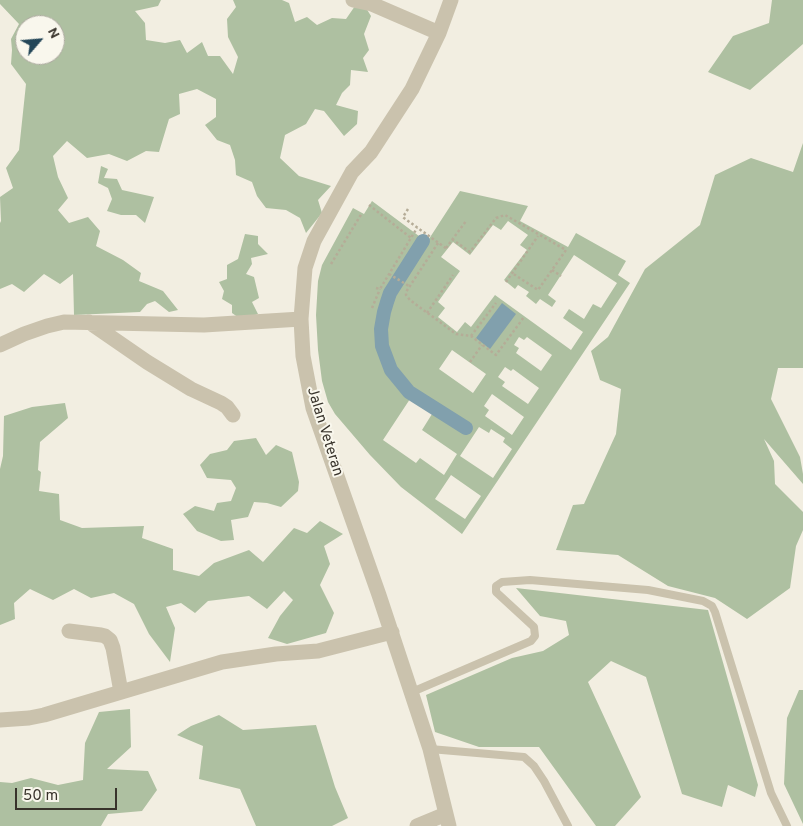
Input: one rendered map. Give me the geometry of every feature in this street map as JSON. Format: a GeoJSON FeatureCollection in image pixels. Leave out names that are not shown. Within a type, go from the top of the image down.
{"type":"FeatureCollection","features":[{"type":"Feature","properties":{"kind":"street"},"geometry":{"type":"LineString","coordinates":[[353,0],[372,4],[439,33]]}},
{"type":"Feature","properties":{"kind":"street","name":"Jalan Veteran"},"geometry":{"type":"LineString","coordinates":[[447,820],[430,749],[412,692],[313,408],[303,356],[301,319],[305,268],[314,241],[352,172],[371,152],[412,89],[439,33],[451,0]]}},
{"type":"Feature","properties":{"kind":"street"},"geometry":{"type":"LineString","coordinates":[[0,345],[46,326],[64,322],[204,324],[301,319]]}},
{"type":"Feature","properties":{"kind":"street"},"geometry":{"type":"LineString","coordinates":[[89,322],[147,362],[192,389],[221,403],[233,415]]}},
{"type":"Feature","properties":{"kind":"street"},"geometry":{"type":"LineString","coordinates":[[70,631],[101,635],[110,640],[121,692]]}},
{"type":"Feature","properties":{"kind":"street"},"geometry":{"type":"LineString","coordinates":[[0,720],[44,715],[222,662],[276,654],[318,651],[392,632]]}},
{"type":"Feature","properties":{"kind":"street"},"geometry":{"type":"LineString","coordinates":[[417,826],[447,820]]}},
{"type":"Feature","properties":{"kind":"lane"},"geometry":{"type":"LineString","coordinates":[[412,692],[532,641],[535,636],[534,627],[496,592],[496,586],[502,582],[530,580],[648,590],[703,601],[712,606],[715,612],[771,793],[788,826]]}},
{"type":"Feature","properties":{"kind":"lane"},"geometry":{"type":"LineString","coordinates":[[430,749],[524,757],[534,766],[544,781],[568,826]]}},
{"type":"Feature","properties":{"kind":"path"},"geometry":{"type":"LineString","coordinates":[[369,206],[412,238]]}},
{"type":"Feature","properties":{"kind":"path"},"geometry":{"type":"LineString","coordinates":[[408,209],[403,217],[446,249],[466,220]]}},
{"type":"Feature","properties":{"kind":"path"},"geometry":{"type":"LineString","coordinates":[[331,264],[362,213]]}},
{"type":"Feature","properties":{"kind":"path"},"geometry":{"type":"LineString","coordinates":[[452,239],[470,252],[496,218],[505,215],[566,250],[538,290],[512,273]]}},
{"type":"Feature","properties":{"kind":"path"},"geometry":{"type":"LineString","coordinates":[[372,308],[378,289],[418,228]]}},
{"type":"Feature","properties":{"kind":"path"},"geometry":{"type":"LineString","coordinates":[[506,282],[539,235]]}},
{"type":"Feature","properties":{"kind":"path"},"geometry":{"type":"LineString","coordinates":[[438,243],[406,292],[406,296],[456,334],[471,336],[496,355],[524,316]]}},
{"type":"Feature","properties":{"kind":"path"},"geometry":{"type":"LineString","coordinates":[[552,270],[561,276]]}},
{"type":"Feature","properties":{"kind":"path"},"geometry":{"type":"LineString","coordinates":[[389,274],[410,287]]}},
{"type":"Feature","properties":{"kind":"path"},"geometry":{"type":"LineString","coordinates":[[427,313],[453,275]]}},
{"type":"Feature","properties":{"kind":"path"},"geometry":{"type":"LineString","coordinates":[[471,336],[496,303]]}},
{"type":"Feature","properties":{"kind":"path"},"geometry":{"type":"LineString","coordinates":[[470,362],[482,345]]}},
{"type":"Feature","properties":{"kind":"green space"},"geometry":{"type":"Polygon","coordinates":[[[0,0],[161,0],[158,6],[135,11],[145,23],[146,40],[165,43],[180,40],[187,53],[202,42],[208,56],[220,56],[233,74],[238,57],[228,37],[227,19],[236,7],[233,0],[282,0],[289,3],[295,22],[307,17],[317,25],[332,18],[346,19],[355,6],[366,8],[371,16],[364,34],[369,50],[363,58],[368,72],[351,70],[350,85],[342,93],[336,105],[358,111],[357,124],[344,136],[324,111],[315,109],[306,124],[285,135],[280,158],[299,176],[331,186],[318,200],[322,213],[306,233],[300,218],[286,210],[266,208],[257,196],[252,182],[236,175],[235,160],[230,145],[217,140],[205,125],[216,117],[216,99],[197,89],[179,94],[180,114],[169,119],[159,152],[146,151],[127,161],[109,154],[87,158],[67,141],[53,156],[58,177],[68,198],[58,210],[69,223],[88,217],[100,231],[96,246],[123,260],[141,273],[139,281],[163,291],[178,310],[169,312],[155,301],[147,304],[140,312],[74,315],[73,274],[60,284],[44,274],[24,292],[12,284],[0,289],[0,197],[13,188],[6,168],[19,150],[26,84],[11,64],[11,39],[15,32],[15,65],[65,65],[65,15],[15,15],[15,20],[0,4],[0,0]]]}},
{"type":"Feature","properties":{"kind":"green space"},"geometry":{"type":"Polygon","coordinates":[[[772,0],[803,0],[803,44],[750,90],[708,72],[733,36],[769,23],[772,0]]]}},
{"type":"Feature","properties":{"kind":"green space"},"geometry":{"type":"Polygon","coordinates":[[[803,143],[803,368],[778,368],[771,399],[800,457],[803,484],[764,439],[774,461],[775,484],[803,512],[803,530],[796,546],[790,588],[747,619],[715,598],[668,586],[618,555],[556,550],[573,505],[584,504],[616,434],[621,389],[600,380],[591,351],[608,337],[645,269],[700,225],[715,175],[751,158],[793,172],[803,143]]]}},
{"type":"Feature","properties":{"kind":"green space"},"geometry":{"type":"Polygon","coordinates":[[[101,166],[108,169],[104,178],[117,179],[122,190],[154,197],[145,223],[136,215],[121,215],[107,211],[112,199],[108,188],[98,183],[101,166]]]}},
{"type":"Feature","properties":{"kind":"green space"},"geometry":{"type":"Polygon","coordinates":[[[460,191],[528,206],[520,221],[568,247],[576,233],[626,261],[618,275],[630,283],[462,534],[401,487],[370,455],[335,414],[328,402],[322,381],[318,350],[316,315],[318,281],[322,265],[353,208],[364,214],[372,201],[427,242],[460,191]],[[508,221],[501,230],[493,225],[470,255],[453,242],[441,257],[460,271],[438,302],[445,308],[438,317],[457,332],[465,322],[471,327],[495,295],[571,350],[583,332],[563,318],[569,309],[584,319],[593,304],[601,308],[617,283],[574,255],[548,295],[556,301],[552,307],[540,299],[536,304],[526,296],[529,292],[518,285],[515,289],[504,280],[527,250],[520,245],[528,235],[508,221]],[[519,337],[514,345],[519,348],[516,353],[541,371],[552,355],[527,337],[524,340],[519,337]],[[452,350],[439,369],[473,393],[486,374],[452,350]],[[505,367],[498,377],[505,382],[502,386],[528,404],[539,388],[513,369],[511,371],[505,367]],[[492,394],[484,406],[489,410],[485,416],[512,435],[524,417],[492,394]],[[410,399],[383,440],[416,463],[420,458],[444,475],[457,454],[422,430],[432,414],[410,399]],[[479,427],[460,456],[493,478],[512,449],[503,442],[505,438],[491,429],[489,433],[479,427]],[[451,475],[435,499],[465,519],[481,496],[451,475]]]}},
{"type":"Feature","properties":{"kind":"green space"},"geometry":{"type":"Polygon","coordinates":[[[245,234],[258,236],[258,244],[268,254],[251,258],[252,264],[246,274],[254,277],[259,298],[252,302],[258,314],[242,320],[232,313],[232,305],[222,299],[224,291],[219,282],[227,279],[227,265],[238,259],[245,234]]]}},
{"type":"Feature","properties":{"kind":"green space"},"geometry":{"type":"Polygon","coordinates":[[[65,403],[68,418],[40,442],[38,470],[41,472],[39,491],[59,494],[60,520],[82,528],[144,526],[142,538],[173,549],[173,570],[199,576],[214,563],[249,550],[263,562],[294,528],[307,533],[320,521],[343,534],[324,546],[330,564],[320,585],[334,613],[326,633],[287,644],[268,638],[280,616],[293,600],[284,591],[267,609],[249,596],[208,601],[195,613],[181,603],[166,607],[175,628],[170,662],[149,634],[134,604],[114,593],[91,598],[74,589],[53,600],[30,589],[14,603],[15,619],[0,625],[0,469],[3,456],[4,416],[32,407],[65,403]]]}},
{"type":"Feature","properties":{"kind":"green space"},"geometry":{"type":"Polygon","coordinates":[[[256,438],[266,455],[276,445],[292,452],[299,482],[298,491],[281,507],[254,502],[248,517],[231,520],[234,540],[221,541],[197,531],[183,514],[195,506],[214,511],[217,503],[231,501],[236,488],[231,480],[207,478],[200,465],[210,454],[227,450],[234,441],[256,438]]]}},
{"type":"Feature","properties":{"kind":"green space"},"geometry":{"type":"Polygon","coordinates":[[[516,588],[708,610],[758,785],[755,797],[728,785],[722,807],[682,794],[646,677],[611,661],[588,682],[641,797],[615,826],[596,826],[539,747],[479,747],[435,732],[426,695],[512,658],[543,651],[569,635],[566,621],[540,616],[516,588]]]}},
{"type":"Feature","properties":{"kind":"green space"},"geometry":{"type":"Polygon","coordinates":[[[799,690],[803,690],[803,824],[784,784],[787,718],[799,690]]]}},
{"type":"Feature","properties":{"kind":"green space"},"geometry":{"type":"Polygon","coordinates":[[[130,709],[131,747],[107,769],[148,771],[157,790],[142,811],[108,814],[101,826],[0,826],[0,782],[12,783],[31,778],[58,785],[83,780],[85,743],[99,712],[130,709]]]}},
{"type":"Feature","properties":{"kind":"green space"},"geometry":{"type":"Polygon","coordinates":[[[219,715],[243,730],[316,725],[335,787],[348,818],[332,826],[256,826],[240,789],[199,779],[203,746],[177,735],[191,726],[219,715]]]}},
{"type":"Feature","properties":{"kind":"water"},"geometry":{"type":"Polygon","coordinates":[[[502,303],[516,314],[490,349],[476,338],[502,303]]]}},
{"type":"Feature","properties":{"kind":"waterway"},"geometry":{"type":"LineString","coordinates":[[423,241],[390,293],[381,329],[382,346],[391,370],[409,392],[466,428]]}}]}
